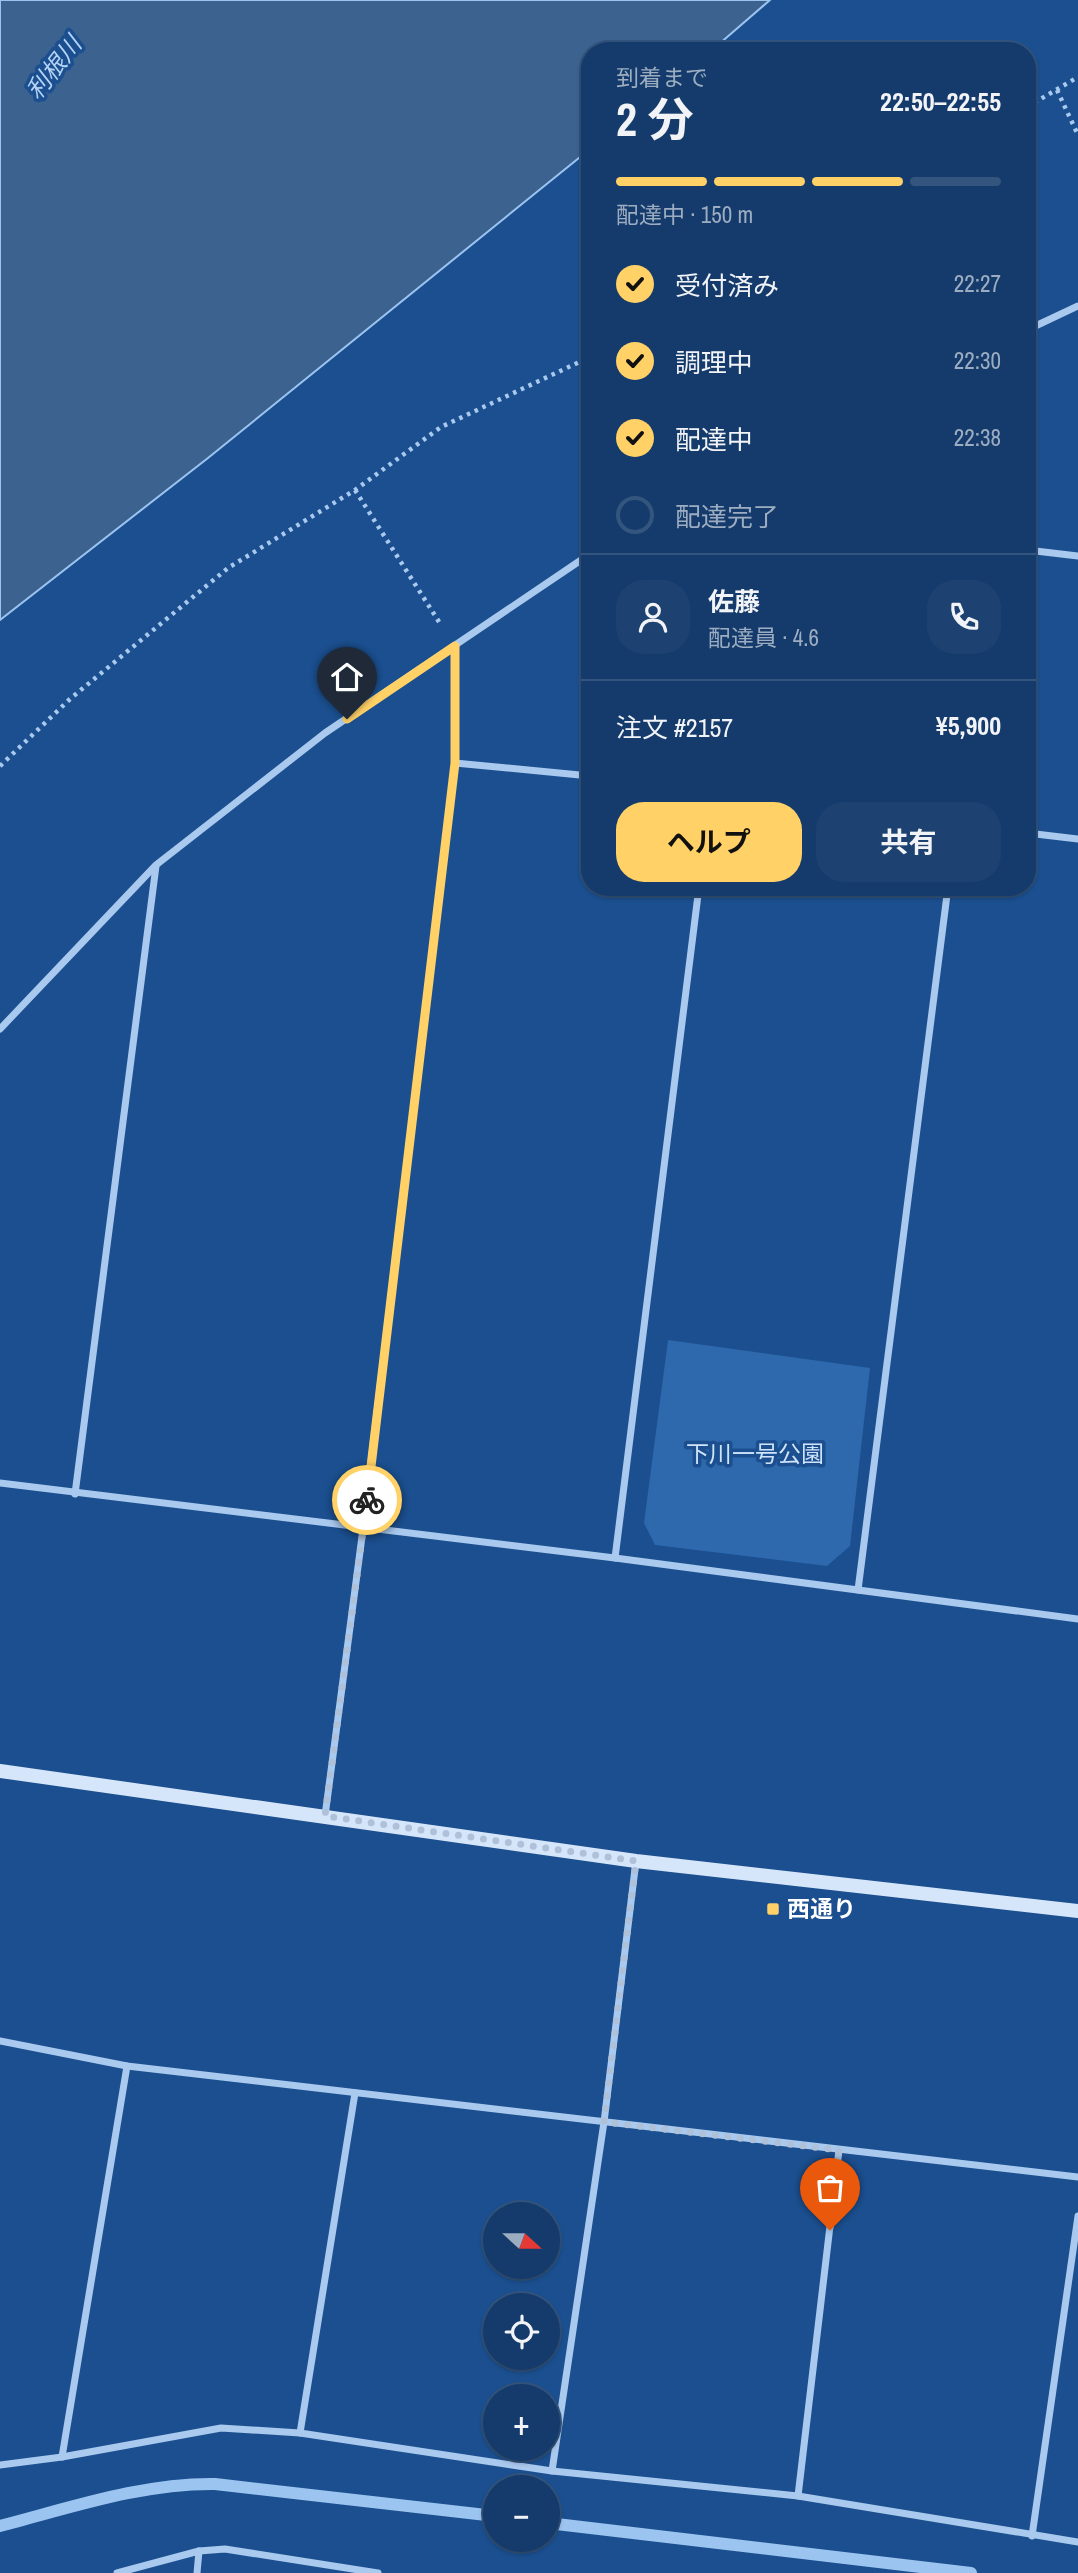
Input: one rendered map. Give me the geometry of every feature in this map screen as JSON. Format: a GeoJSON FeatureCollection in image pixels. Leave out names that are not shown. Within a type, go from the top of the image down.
{"type":"FeatureCollection","features":[{"type":"Feature","properties":{"kind":"street"},"geometry":{"type":"LineString","coordinates":[[1036,326],[1078,306]]}},
{"type":"Feature","properties":{"kind":"street"},"geometry":{"type":"LineString","coordinates":[[1036,551],[1078,556]]}},
{"type":"Feature","properties":{"kind":"street"},"geometry":{"type":"LineString","coordinates":[[0,1029],[156,865],[325,733],[581,560]]}},
{"type":"Feature","properties":{"kind":"street"},"geometry":{"type":"LineString","coordinates":[[325,1816],[363,1529],[455,763],[455,646]]}},
{"type":"Feature","properties":{"kind":"street"},"geometry":{"type":"LineString","coordinates":[[455,763],[581,775]]}},
{"type":"Feature","properties":{"kind":"street"},"geometry":{"type":"LineString","coordinates":[[1036,834],[1078,839]]}},
{"type":"Feature","properties":{"kind":"street"},"geometry":{"type":"LineString","coordinates":[[75,1494],[156,865]]}},
{"type":"Feature","properties":{"kind":"street"},"geometry":{"type":"LineString","coordinates":[[615,1558],[698,896]]}},
{"type":"Feature","properties":{"kind":"street"},"geometry":{"type":"LineString","coordinates":[[858,1590],[947,896]]}},
{"type":"Feature","properties":{"kind":"street"},"geometry":{"type":"LineString","coordinates":[[0,1483],[615,1558],[1078,1619]]}},
{"type":"Feature","properties":{"kind":"street"},"geometry":{"type":"LineString","coordinates":[[0,1771],[636,1861],[1078,1911]]}},
{"type":"Feature","properties":{"kind":"street"},"geometry":{"type":"LineString","coordinates":[[552,2471],[604,2122],[636,1861]]}},
{"type":"Feature","properties":{"kind":"street"},"geometry":{"type":"LineString","coordinates":[[0,2041],[127,2066],[1078,2177]]}},
{"type":"Feature","properties":{"kind":"street"},"geometry":{"type":"LineString","coordinates":[[62,2457],[127,2066]]}},
{"type":"Feature","properties":{"kind":"street"},"geometry":{"type":"LineString","coordinates":[[300,2433],[355,2093]]}},
{"type":"Feature","properties":{"kind":"street"},"geometry":{"type":"LineString","coordinates":[[798,2496],[839,2150]]}},
{"type":"Feature","properties":{"kind":"street"},"geometry":{"type":"LineString","coordinates":[[1031,2536],[1078,2216]]}},
{"type":"Feature","properties":{"kind":"street"},"geometry":{"type":"LineString","coordinates":[[0,2465],[62,2457],[221,2428],[300,2433],[552,2471],[798,2496],[1078,2542]]}},
{"type":"Feature","properties":{"kind":"street"},"geometry":{"type":"LineString","coordinates":[[117,2573],[199,2551],[225,2549],[378,2573]]}},
{"type":"Feature","properties":{"kind":"street"},"geometry":{"type":"LineString","coordinates":[[197,2573],[199,2551]]}},
{"type":"Feature","properties":{"kind":"path"},"geometry":{"type":"LineString","coordinates":[[1036,102],[1078,77]]}},
{"type":"Feature","properties":{"kind":"path"},"geometry":{"type":"LineString","coordinates":[[1057,90],[1078,135]]}},
{"type":"Feature","properties":{"kind":"path"},"geometry":{"type":"LineString","coordinates":[[0,766],[70,699],[228,568],[355,490],[441,427],[581,361]]}},
{"type":"Feature","properties":{"kind":"path"},"geometry":{"type":"LineString","coordinates":[[355,490],[455,646]]}},
{"type":"Feature","properties":{"kind":"green space","name":"下川一号公園"},"geometry":{"type":"Polygon","coordinates":[[[668,1340],[870,1368],[850,1546],[827,1566],[655,1545],[644,1523],[668,1340]]]}},
{"type":"Feature","properties":{"kind":"water","name":"利根川"},"geometry":{"type":"Polygon","coordinates":[[[0,0],[770,0],[721,42],[581,42],[581,156],[208,458],[0,620],[0,0]]]}},
{"type":"Feature","properties":{"kind":"waterway"},"geometry":{"type":"LineString","coordinates":[[0,2526],[133,2492],[215,2484],[483,2515]]}},
{"type":"Feature","properties":{"kind":"waterway"},"geometry":{"type":"LineString","coordinates":[[560,2524],[971,2573]]}},
{"type":"Feature","properties":{"kind":"way so far"},"geometry":{"type":"LineString","coordinates":[[367,1500],[325,1816],[636,1861],[604,2122],[839,2150],[830,2230]]}},
{"type":"Feature","properties":{"kind":"place","name":"西通り"},"geometry":{"type":"Point","coordinates":[773,1909]}},
{"type":"Feature","properties":{"kind":"route"},"geometry":{"type":"LineString","coordinates":[[347,719],[455,646],[455,763],[367,1500]]}}]}
